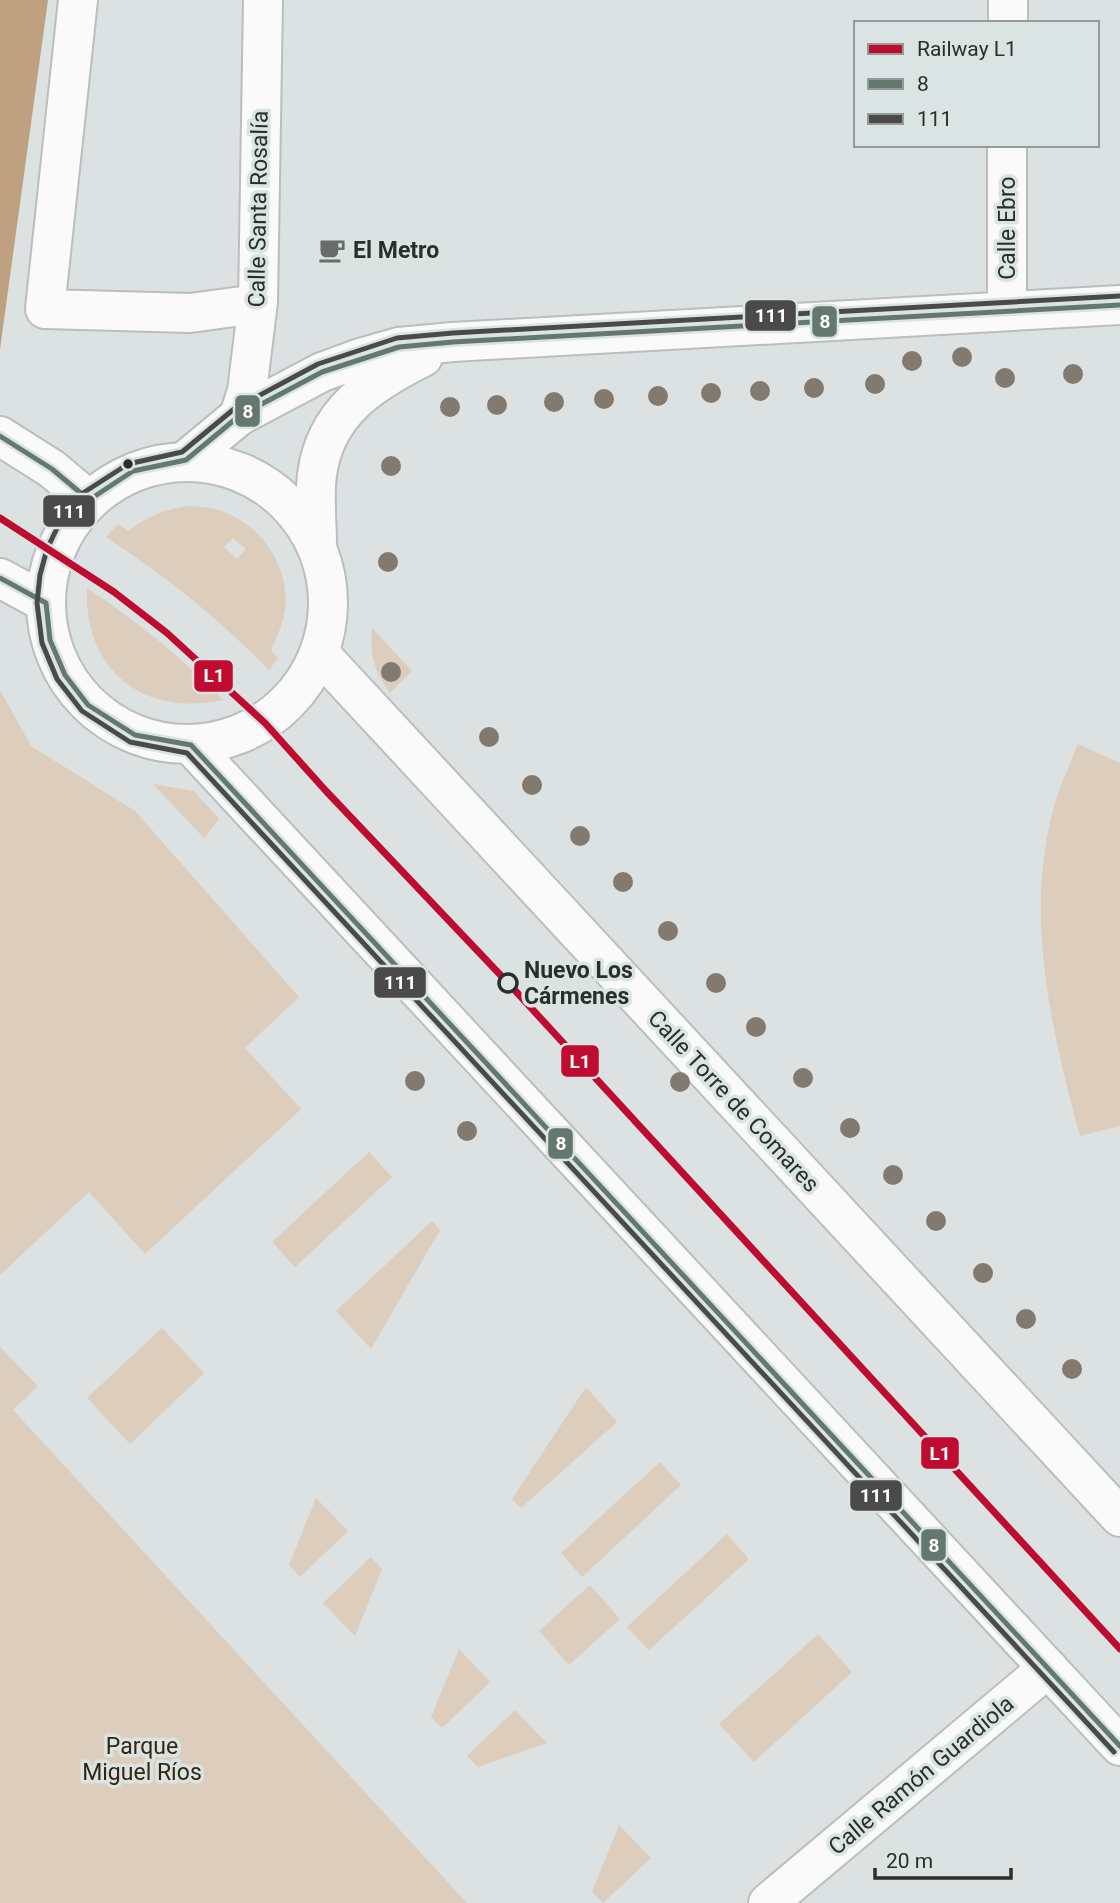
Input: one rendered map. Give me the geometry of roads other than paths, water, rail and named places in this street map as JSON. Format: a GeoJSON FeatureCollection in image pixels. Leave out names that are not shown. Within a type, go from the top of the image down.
{"type":"FeatureCollection","features":[{"type":"Feature","properties":{"kind":"main road"},"geometry":{"type":"LineString","coordinates":[[78,0],[45,309],[190,313],[242,306]]}},
{"type":"Feature","properties":{"kind":"main road","name":"Calle Santa Rosalía"},"geometry":{"type":"LineString","coordinates":[[239,416],[247,391],[258,302],[262,0]]}},
{"type":"Feature","properties":{"kind":"main road"},"geometry":{"type":"LineString","coordinates":[[1008,0],[1008,21]]}},
{"type":"Feature","properties":{"kind":"main road","name":"Calle Ebro"},"geometry":{"type":"LineString","coordinates":[[1007,147],[1007,311]]}},
{"type":"Feature","properties":{"kind":"main road"},"geometry":{"type":"LineString","coordinates":[[186,460],[239,416],[322,372],[400,346],[1120,305]]}},
{"type":"Feature","properties":{"kind":"main road"},"geometry":{"type":"LineString","coordinates":[[317,545],[285,500],[239,470],[186,460],[134,471],[89,500],[66,529],[55,552],[48,577],[46,603],[50,640],[65,675],[88,705],[135,736],[191,746],[229,739],[265,723],[287,705],[306,681],[320,654],[330,599],[317,545],[317,475],[327,439],[348,405],[380,379],[453,342]]}},
{"type":"Feature","properties":{"kind":"main road"},"geometry":{"type":"LineString","coordinates":[[0,436],[52,468],[89,500]]}},
{"type":"Feature","properties":{"kind":"main road"},"geometry":{"type":"LineString","coordinates":[[0,578],[46,603]]}},
{"type":"Feature","properties":{"kind":"main road","name":"Calle Torre de Comares"},"geometry":{"type":"LineString","coordinates":[[320,654],[1120,1517]]}},
{"type":"Feature","properties":{"kind":"main road"},"geometry":{"type":"LineString","coordinates":[[191,746],[1120,1746]]}},
{"type":"Feature","properties":{"kind":"main road","name":"Calle Ramón Guardiola"},"geometry":{"type":"LineString","coordinates":[[792,1896],[1048,1668]]}},
{"type":"Feature","properties":{"kind":"rail line","name":"L1"},"geometry":{"type":"LineString","coordinates":[[0,518],[114,592],[167,633],[265,723],[510,985],[1120,1649]]}},
{"type":"Feature","properties":{"kind":"place","name":"El Metro"},"geometry":{"type":"Point","coordinates":[332,250]}},
{"type":"Feature","properties":{"kind":"place","name":"Nuevo Los Cármenes"},"geometry":{"type":"Point","coordinates":[508,983]}},
{"type":"Feature","properties":{"kind":"park label","name":"Parque Miguel Ríos"},"geometry":{"type":"Point","coordinates":[142,1759]}}]}
